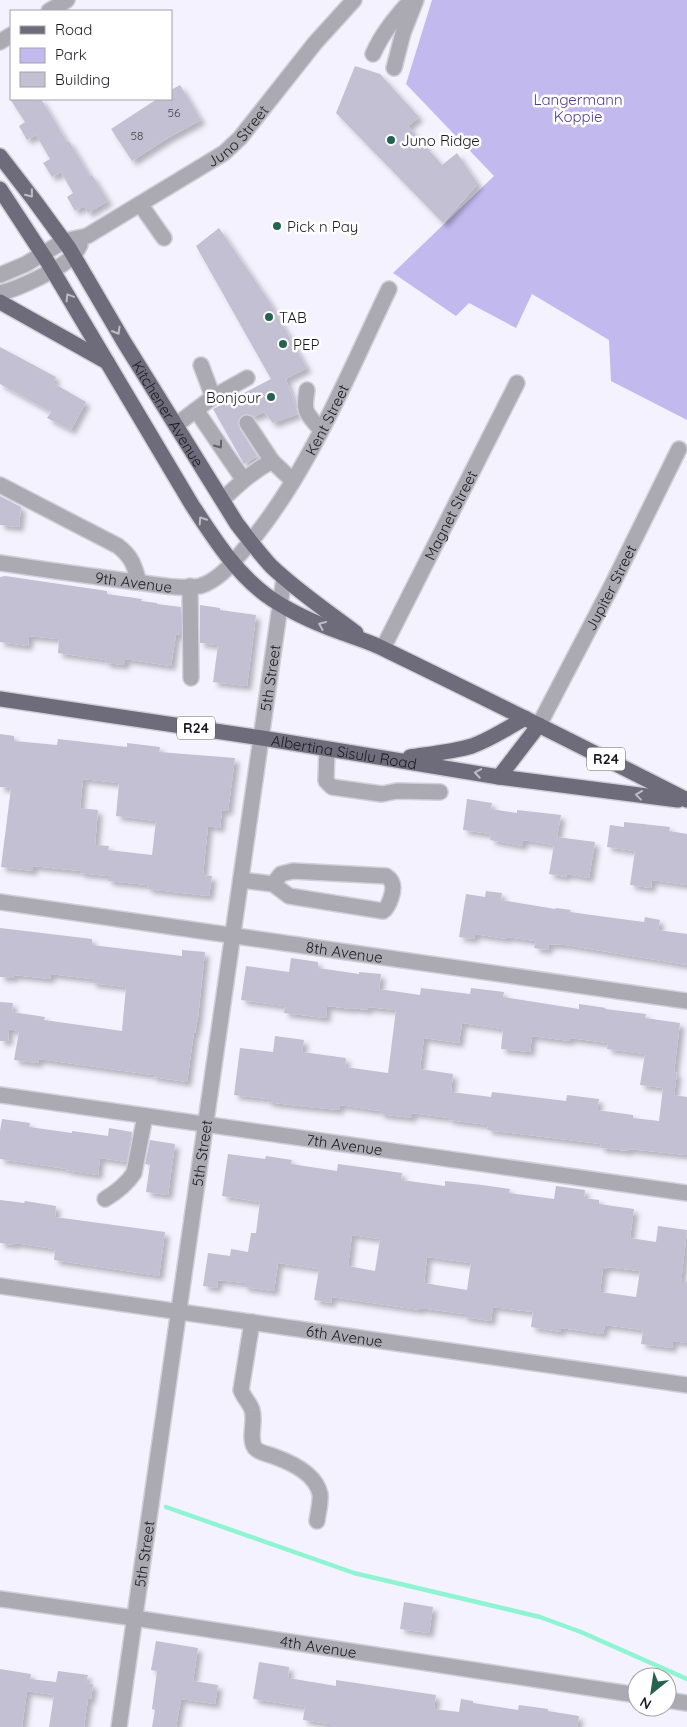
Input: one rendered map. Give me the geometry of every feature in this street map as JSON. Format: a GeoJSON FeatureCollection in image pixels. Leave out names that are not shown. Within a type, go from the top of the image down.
{"type":"FeatureCollection","features":[{"type":"Feature","properties":{"kind":"main road","name":"Kitchener Avenue"},"geometry":{"type":"LineString","coordinates":[[0,156],[74,256],[124,342],[237,524],[284,578],[312,601],[368,641]]}},
{"type":"Feature","properties":{"kind":"main road","name":"Kitchener Avenue"},"geometry":{"type":"LineString","coordinates":[[0,189],[109,363],[192,505],[212,535],[251,582],[281,604],[317,623],[383,648],[687,801]]}},
{"type":"Feature","properties":{"kind":"main road"},"geometry":{"type":"LineString","coordinates":[[0,302],[109,363]]}},
{"type":"Feature","properties":{"kind":"main road","name":"Albertina Sisulu Road"},"geometry":{"type":"LineString","coordinates":[[0,699],[327,748],[499,777],[687,801]]}},
{"type":"Feature","properties":{"kind":"main road","name":"R24"},"geometry":{"type":"LineString","coordinates":[[392,759],[442,753],[471,746],[486,740],[525,718]]}},
{"type":"Feature","properties":{"kind":"main road"},"geometry":{"type":"LineString","coordinates":[[499,777],[539,725]]}},
{"type":"Feature","properties":{"kind":"street"},"geometry":{"type":"LineString","coordinates":[[51,10],[67,0]]}},
{"type":"Feature","properties":{"kind":"street","name":"Juno Street"},"geometry":{"type":"LineString","coordinates":[[87,236],[233,146],[251,126],[315,43],[354,0]]}},
{"type":"Feature","properties":{"kind":"street"},"geometry":{"type":"LineString","coordinates":[[373,54],[388,26],[411,0]]}},
{"type":"Feature","properties":{"kind":"street"},"geometry":{"type":"LineString","coordinates":[[394,68],[403,33],[416,0]]}},
{"type":"Feature","properties":{"kind":"street"},"geometry":{"type":"LineString","coordinates":[[140,204],[164,238]]}},
{"type":"Feature","properties":{"kind":"street"},"geometry":{"type":"LineString","coordinates":[[0,275],[64,241],[87,236]]}},
{"type":"Feature","properties":{"kind":"street"},"geometry":{"type":"LineString","coordinates":[[0,292],[13,289],[52,270],[74,256],[87,236]]}},
{"type":"Feature","properties":{"kind":"street","name":"Kent Street"},"geometry":{"type":"LineString","coordinates":[[251,542],[268,520],[293,481],[321,430],[389,289]]}},
{"type":"Feature","properties":{"kind":"street"},"geometry":{"type":"LineString","coordinates":[[201,365],[213,397]]}},
{"type":"Feature","properties":{"kind":"street"},"geometry":{"type":"LineString","coordinates":[[176,425],[213,397],[247,378]]}},
{"type":"Feature","properties":{"kind":"street","name":"Magnet Street"},"geometry":{"type":"LineString","coordinates":[[383,648],[517,383]]}},
{"type":"Feature","properties":{"kind":"street"},"geometry":{"type":"LineString","coordinates":[[307,390],[304,408],[321,430]]}},
{"type":"Feature","properties":{"kind":"street"},"geometry":{"type":"LineString","coordinates":[[196,410],[243,479]]}},
{"type":"Feature","properties":{"kind":"street"},"geometry":{"type":"LineString","coordinates":[[247,423],[272,460],[293,481]]}},
{"type":"Feature","properties":{"kind":"street","name":"Jupiter Street"},"geometry":{"type":"LineString","coordinates":[[539,725],[680,449]]}},
{"type":"Feature","properties":{"kind":"street"},"geometry":{"type":"LineString","coordinates":[[223,499],[243,479],[272,460]]}},
{"type":"Feature","properties":{"kind":"street"},"geometry":{"type":"LineString","coordinates":[[0,485],[118,546],[128,553],[139,582]]}},
{"type":"Feature","properties":{"kind":"street","name":"9th Avenue"},"geometry":{"type":"LineString","coordinates":[[0,563],[139,582],[199,586],[209,582],[233,562],[251,542]]}},
{"type":"Feature","properties":{"kind":"street","name":"5th Street"},"geometry":{"type":"LineString","coordinates":[[118,1727],[284,578]]}},
{"type":"Feature","properties":{"kind":"street"},"geometry":{"type":"LineString","coordinates":[[190,586],[191,678]]}},
{"type":"Feature","properties":{"kind":"street"},"geometry":{"type":"LineString","coordinates":[[327,748],[326,781],[332,787],[382,794],[397,791],[440,792]]}},
{"type":"Feature","properties":{"kind":"street"},"geometry":{"type":"LineString","coordinates":[[241,880],[273,884],[288,896],[383,911],[386,910],[389,904],[393,884],[386,876],[293,871],[281,874],[273,884]]}},
{"type":"Feature","properties":{"kind":"street","name":"8th Avenue"},"geometry":{"type":"LineString","coordinates":[[0,902],[687,1001]]}},
{"type":"Feature","properties":{"kind":"street","name":"7th Avenue"},"geometry":{"type":"LineString","coordinates":[[0,1095],[687,1193]]}},
{"type":"Feature","properties":{"kind":"street"},"geometry":{"type":"LineString","coordinates":[[105,1199],[120,1190],[134,1173],[145,1116]]}},
{"type":"Feature","properties":{"kind":"street","name":"6th Avenue"},"geometry":{"type":"LineString","coordinates":[[0,1286],[687,1385]]}},
{"type":"Feature","properties":{"kind":"street"},"geometry":{"type":"LineString","coordinates":[[252,1322],[241,1390],[252,1410],[252,1442],[258,1451],[286,1460],[308,1474],[320,1494],[317,1521]]}},
{"type":"Feature","properties":{"kind":"street","name":"4th Avenue"},"geometry":{"type":"LineString","coordinates":[[0,1599],[627,1693]]}},
{"type":"Feature","properties":{"kind":"green space","name":"Langermann Koppie"},"geometry":{"type":"Polygon","coordinates":[[[432,0],[687,0],[687,420],[611,381],[609,340],[532,294],[516,328],[469,303],[456,316],[393,273],[494,176],[406,84],[432,0]]]}},
{"type":"Feature","properties":{"kind":"building","name":"Juno Ridge"},"geometry":{"type":"Polygon","coordinates":[[[355,66],[380,74],[419,117],[408,126],[442,165],[457,153],[478,184],[443,223],[336,113],[355,66]]]}},
{"type":"Feature","properties":{"kind":"building"},"geometry":{"type":"Polygon","coordinates":[[[180,85],[201,120],[132,161],[111,129],[155,100],[172,100],[172,89],[180,85]]]}},
{"type":"Feature","properties":{"kind":"building"},"geometry":{"type":"Polygon","coordinates":[[[11,100],[42,100],[67,142],[69,141],[108,201],[88,213],[84,206],[75,211],[67,197],[73,193],[61,172],[52,177],[43,163],[50,159],[36,135],[27,140],[19,126],[25,122],[11,100]]]}},
{"type":"Feature","properties":{"kind":"building"},"geometry":{"type":"Polygon","coordinates":[[[219,228],[267,298],[307,368],[286,379],[298,414],[273,423],[264,412],[254,417],[246,414],[239,418],[239,428],[257,456],[244,464],[213,409],[271,379],[196,246],[219,228]]]}},
{"type":"Feature","properties":{"kind":"building"},"geometry":{"type":"Polygon","coordinates":[[[0,347],[56,377],[53,383],[86,402],[71,430],[47,418],[51,412],[0,384],[0,347]]]}},
{"type":"Feature","properties":{"kind":"building"},"geometry":{"type":"Polygon","coordinates":[[[0,496],[21,507],[19,527],[0,525],[0,496]]]}},
{"type":"Feature","properties":{"kind":"building"},"geometry":{"type":"Polygon","coordinates":[[[5,576],[107,591],[107,594],[181,607],[181,635],[176,634],[171,666],[125,659],[125,665],[105,663],[106,660],[58,653],[59,639],[29,636],[28,646],[0,642],[0,577],[5,576]]]}},
{"type":"Feature","properties":{"kind":"building"},"geometry":{"type":"Polygon","coordinates":[[[200,605],[256,615],[247,686],[213,682],[218,645],[200,643],[200,605]]]}},
{"type":"Feature","properties":{"kind":"building"},"geometry":{"type":"Polygon","coordinates":[[[0,734],[14,736],[14,741],[57,745],[58,739],[127,747],[127,743],[160,747],[159,752],[235,758],[228,811],[222,810],[220,828],[208,826],[203,875],[212,876],[209,896],[147,889],[148,885],[108,881],[108,876],[80,873],[80,871],[33,866],[33,871],[1,867],[11,788],[0,787],[0,734]],[[83,779],[80,808],[98,810],[95,845],[109,846],[108,850],[152,855],[156,821],[116,816],[119,783],[83,779]]]}},
{"type":"Feature","properties":{"kind":"building"},"geometry":{"type":"Polygon","coordinates":[[[467,799],[492,803],[491,809],[517,813],[517,810],[561,815],[557,837],[595,842],[589,878],[567,874],[566,877],[549,874],[554,845],[523,840],[523,846],[490,840],[491,834],[463,830],[467,799]]]}},
{"type":"Feature","properties":{"kind":"building"},"geometry":{"type":"Polygon","coordinates":[[[624,822],[670,827],[669,831],[687,834],[687,885],[652,880],[651,888],[630,885],[635,851],[607,847],[610,825],[624,827],[624,822]]]}},
{"type":"Feature","properties":{"kind":"building"},"geometry":{"type":"Polygon","coordinates":[[[486,891],[502,893],[501,900],[571,910],[570,912],[644,922],[645,917],[660,920],[658,930],[687,934],[687,965],[566,945],[549,944],[548,950],[534,948],[536,941],[507,937],[507,939],[475,934],[474,939],[459,937],[466,894],[485,897],[486,891]]]}},
{"type":"Feature","properties":{"kind":"building"},"geometry":{"type":"Polygon","coordinates":[[[0,928],[92,939],[92,945],[182,956],[182,950],[205,952],[198,1017],[187,1082],[153,1077],[153,1075],[39,1059],[38,1063],[14,1060],[19,1031],[9,1029],[8,1041],[0,1041],[0,1002],[13,1003],[12,1012],[45,1017],[44,1020],[122,1031],[126,987],[92,983],[92,979],[51,974],[50,979],[14,975],[13,978],[0,977],[0,928]]]}},
{"type":"Feature","properties":{"kind":"building"},"geometry":{"type":"Polygon","coordinates":[[[291,958],[318,962],[318,968],[359,974],[359,972],[381,974],[379,989],[420,995],[421,988],[470,994],[471,988],[504,992],[503,997],[579,1009],[579,1004],[646,1014],[645,1018],[680,1023],[674,1072],[677,1073],[674,1095],[687,1097],[687,1155],[600,1148],[601,1144],[487,1130],[488,1125],[449,1120],[450,1118],[412,1113],[412,1118],[380,1114],[381,1111],[340,1105],[339,1110],[299,1106],[267,1102],[268,1099],[234,1095],[240,1048],[273,1052],[275,1036],[304,1040],[302,1052],[346,1058],[345,1067],[388,1073],[396,1010],[368,1007],[368,1010],[327,1006],[326,1018],[284,1013],[285,1006],[241,1000],[246,966],[289,972],[291,958]],[[462,1023],[459,1043],[424,1038],[420,1069],[453,1074],[451,1092],[491,1097],[492,1092],[566,1101],[567,1095],[599,1099],[597,1110],[633,1115],[633,1118],[659,1121],[663,1088],[640,1085],[645,1054],[607,1049],[608,1043],[532,1036],[530,1052],[501,1049],[503,1029],[462,1023]]]}},
{"type":"Feature","properties":{"kind":"building"},"geometry":{"type":"Polygon","coordinates":[[[2,1119],[30,1123],[29,1127],[72,1133],[72,1131],[108,1136],[109,1128],[132,1132],[127,1162],[100,1158],[98,1175],[0,1159],[2,1119]]]}},
{"type":"Feature","properties":{"kind":"building"},"geometry":{"type":"Polygon","coordinates":[[[150,1140],[175,1144],[168,1195],[146,1192],[150,1165],[145,1164],[150,1140]]]}},
{"type":"Feature","properties":{"kind":"building"},"geometry":{"type":"Polygon","coordinates":[[[228,1154],[265,1159],[266,1156],[292,1160],[291,1164],[337,1171],[338,1164],[367,1168],[402,1173],[401,1180],[445,1186],[445,1181],[482,1185],[510,1189],[509,1193],[554,1199],[556,1186],[585,1190],[584,1198],[599,1200],[599,1204],[634,1209],[630,1238],[656,1242],[658,1226],[687,1230],[681,1282],[687,1282],[687,1343],[673,1341],[672,1348],[641,1344],[643,1330],[605,1325],[603,1334],[561,1328],[561,1332],[531,1327],[533,1312],[493,1307],[491,1321],[464,1317],[464,1314],[420,1308],[420,1310],[332,1297],[331,1303],[314,1300],[319,1269],[278,1263],[274,1291],[244,1287],[244,1283],[218,1280],[217,1288],[203,1286],[208,1253],[230,1256],[231,1249],[248,1252],[251,1233],[256,1233],[260,1202],[222,1196],[228,1154]],[[352,1235],[348,1266],[375,1271],[380,1239],[352,1235]],[[427,1257],[424,1283],[467,1290],[471,1263],[427,1257]],[[607,1267],[603,1269],[600,1292],[636,1297],[640,1271],[607,1267]]]}},
{"type":"Feature","properties":{"kind":"building"},"geometry":{"type":"Polygon","coordinates":[[[0,1200],[24,1203],[25,1201],[56,1206],[55,1217],[165,1232],[159,1276],[54,1260],[55,1249],[15,1243],[15,1245],[0,1243],[0,1200]]]}},
{"type":"Feature","properties":{"kind":"building"},"geometry":{"type":"Polygon","coordinates":[[[404,1602],[433,1607],[429,1633],[400,1629],[404,1602]]]}},
{"type":"Feature","properties":{"kind":"building"},"geometry":{"type":"Polygon","coordinates":[[[156,1641],[198,1648],[193,1681],[218,1685],[215,1704],[181,1699],[176,1727],[152,1727],[155,1710],[152,1709],[157,1671],[151,1670],[156,1641]]]}},
{"type":"Feature","properties":{"kind":"building"},"geometry":{"type":"Polygon","coordinates":[[[259,1662],[289,1667],[288,1678],[336,1686],[336,1680],[436,1695],[434,1709],[459,1712],[461,1699],[473,1701],[473,1703],[518,1710],[519,1705],[548,1709],[548,1711],[579,1716],[577,1727],[329,1727],[329,1724],[303,1720],[305,1707],[253,1699],[259,1662]]]}},
{"type":"Feature","properties":{"kind":"building"},"geometry":{"type":"Polygon","coordinates":[[[0,1669],[31,1674],[30,1679],[56,1682],[58,1671],[88,1675],[86,1683],[93,1684],[91,1699],[88,1699],[84,1727],[49,1727],[54,1695],[27,1691],[22,1727],[0,1727],[0,1669]]]}},
{"type":"Feature","properties":{"kind":"waterway"},"geometry":{"type":"LineString","coordinates":[[166,1507],[354,1573],[540,1617],[581,1632],[687,1679]]}},
{"type":"Feature","properties":{"kind":"place","name":"Juno Ridge"},"geometry":{"type":"Point","coordinates":[391,140]}},
{"type":"Feature","properties":{"kind":"place","name":"Pick n Pay"},"geometry":{"type":"Point","coordinates":[277,226]}},
{"type":"Feature","properties":{"kind":"place","name":"TAB"},"geometry":{"type":"Point","coordinates":[269,317]}},
{"type":"Feature","properties":{"kind":"place","name":"PEP"},"geometry":{"type":"Point","coordinates":[283,344]}},
{"type":"Feature","properties":{"kind":"place","name":"Bonjour"},"geometry":{"type":"Point","coordinates":[271,397]}}]}
